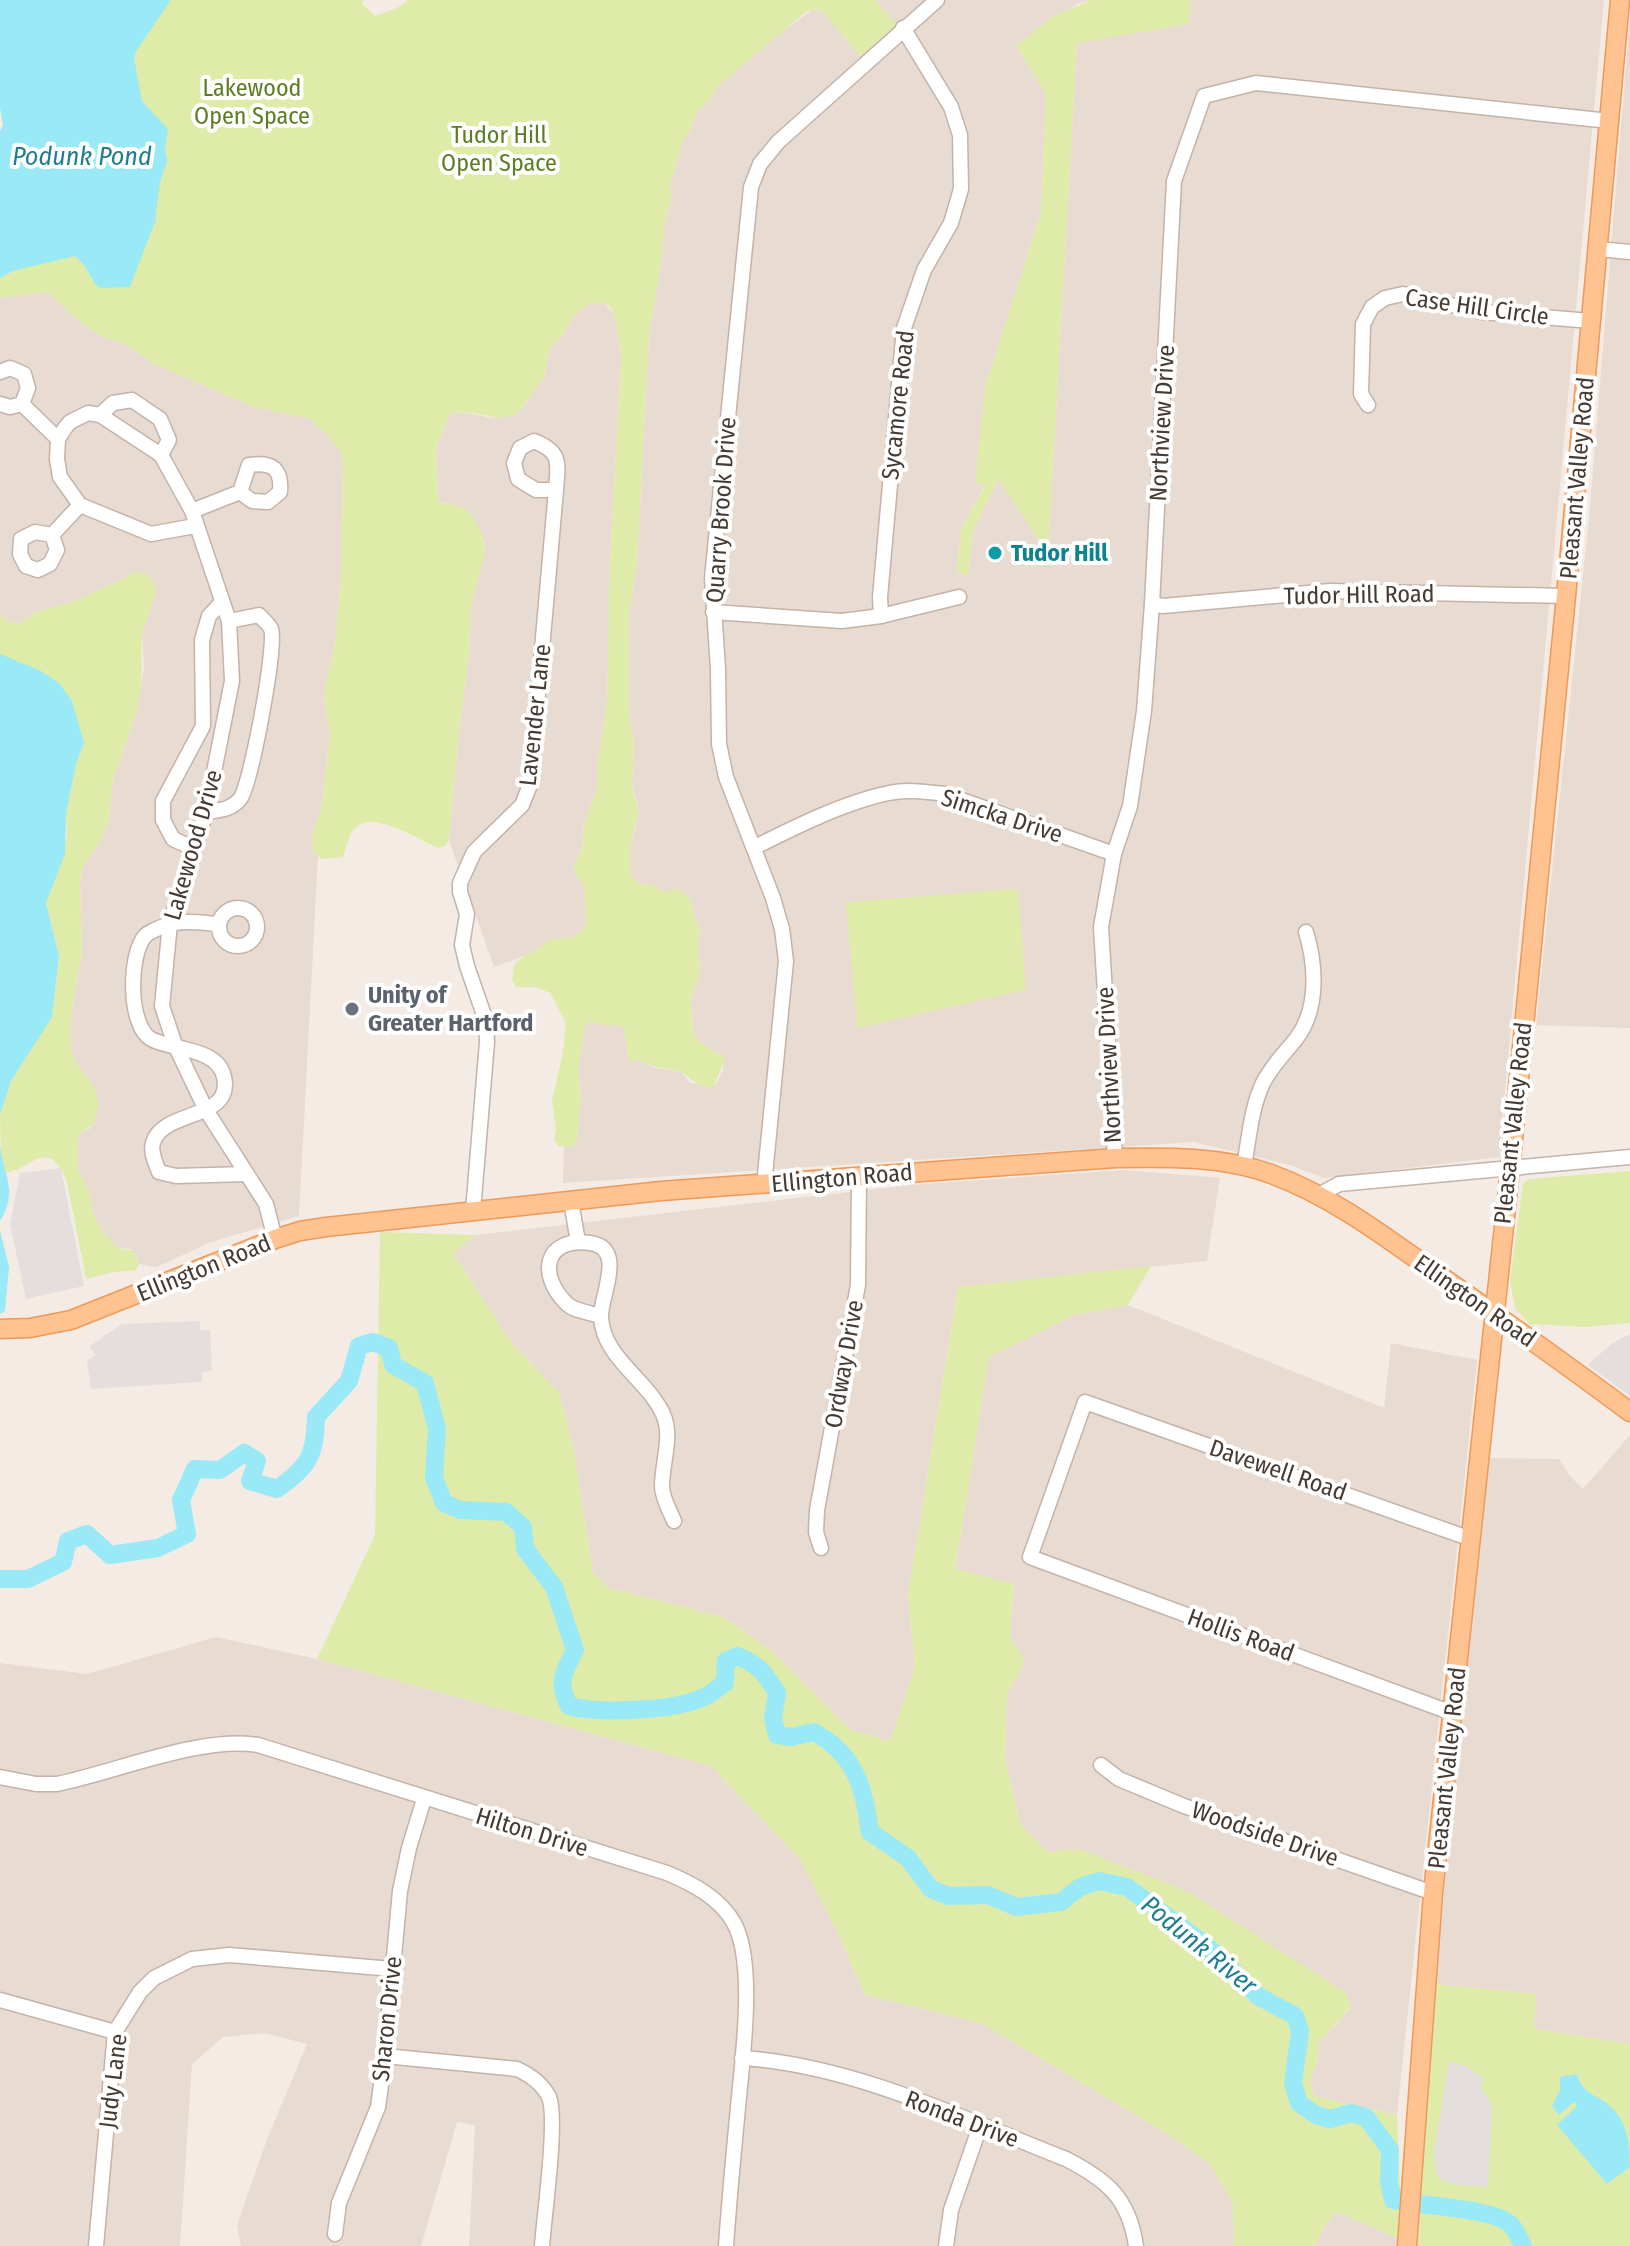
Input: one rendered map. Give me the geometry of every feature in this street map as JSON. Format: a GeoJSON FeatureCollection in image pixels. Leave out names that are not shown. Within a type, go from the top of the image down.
{"type":"FeatureCollection","features":[{"type":"Feature","properties":{"kind":"main road","name":"Pleasant Valley Road"},"geometry":{"type":"LineString","coordinates":[[1407,2246],[1433,1893],[1510,1170],[1620,0]]}},
{"type":"Feature","properties":{"kind":"main road","name":"Ellington Road"},"geometry":{"type":"LineString","coordinates":[[0,1329],[30,1328],[71,1320],[275,1239],[326,1227],[661,1191],[1115,1158],[1178,1158],[1244,1166],[1272,1174],[1319,1195],[1494,1314],[1630,1412]]}},
{"type":"Feature","properties":{"kind":"street","name":"Quarry Brook Drive"},"geometry":{"type":"LineString","coordinates":[[764,1185],[786,961],[782,929],[755,847],[726,777],[719,744],[712,578],[751,187],[760,164],[778,142],[937,0]]}},
{"type":"Feature","properties":{"kind":"street","name":"Sycamore Road"},"geometry":{"type":"LineString","coordinates":[[881,616],[880,597],[904,328],[924,270],[951,223],[961,189],[960,135],[951,107],[903,28]]}},
{"type":"Feature","properties":{"kind":"street","name":"Northview Drive"},"geometry":{"type":"LineString","coordinates":[[1115,1158],[1101,927],[1114,854],[1130,806],[1139,758],[1152,604],[1174,181],[1204,96],[1256,83],[1609,121]]}},
{"type":"Feature","properties":{"kind":"street"},"geometry":{"type":"LineString","coordinates":[[1599,249],[1630,252]]}},
{"type":"Feature","properties":{"kind":"street","name":"Case Hill Circle"},"geometry":{"type":"LineString","coordinates":[[1368,405],[1361,394],[1363,324],[1372,307],[1385,298],[1403,294],[1482,312],[1591,321]]}},
{"type":"Feature","properties":{"kind":"street"},"geometry":{"type":"LineString","coordinates":[[0,372],[10,368],[24,374],[28,388],[22,404]]}},
{"type":"Feature","properties":{"kind":"street"},"geometry":{"type":"LineString","coordinates":[[161,455],[169,440],[160,419],[132,400],[113,403],[100,415],[88,413],[78,417],[70,422],[58,439],[60,477],[80,505],[151,534],[193,518],[240,492]]}},
{"type":"Feature","properties":{"kind":"street"},"geometry":{"type":"LineString","coordinates":[[0,404],[10,407],[22,404]]}},
{"type":"Feature","properties":{"kind":"street"},"geometry":{"type":"LineString","coordinates":[[22,404],[58,439]]}},
{"type":"Feature","properties":{"kind":"street","name":"Lakewood Drive"},"geometry":{"type":"LineString","coordinates":[[100,415],[161,455],[193,518],[229,621],[232,681],[206,812],[170,923],[162,1006],[175,1045],[206,1110],[266,1204],[275,1239]]}},
{"type":"Feature","properties":{"kind":"street","name":"Lavender Lane"},"geometry":{"type":"LineString","coordinates":[[473,1211],[487,1042],[486,1021],[462,945],[467,914],[460,892],[463,871],[474,852],[522,805],[530,785],[556,490]]}},
{"type":"Feature","properties":{"kind":"street"},"geometry":{"type":"LineString","coordinates":[[52,535],[80,505]]}},
{"type":"Feature","properties":{"kind":"street","name":"Tudor Hill Road"},"geometry":{"type":"LineString","coordinates":[[1152,604],[1163,606],[1330,591],[1566,596]]}},
{"type":"Feature","properties":{"kind":"street"},"geometry":{"type":"LineString","coordinates":[[713,612],[842,621],[881,616],[959,597]]}},
{"type":"Feature","properties":{"kind":"street"},"geometry":{"type":"LineString","coordinates":[[193,848],[173,839],[163,820],[163,801],[203,726],[202,640],[209,616],[222,602]]}},
{"type":"Feature","properties":{"kind":"street"},"geometry":{"type":"LineString","coordinates":[[206,812],[230,808],[242,797],[256,747],[271,652],[272,630],[259,615],[229,621]]}},
{"type":"Feature","properties":{"kind":"street"},"geometry":{"type":"LineString","coordinates":[[203,726],[223,729]]}},
{"type":"Feature","properties":{"kind":"street","name":"Simcka Drive"},"geometry":{"type":"LineString","coordinates":[[755,847],[858,802],[891,792],[916,791],[945,794],[1114,854]]}},
{"type":"Feature","properties":{"kind":"street"},"geometry":{"type":"LineString","coordinates":[[217,924],[170,923],[146,935],[138,949],[133,982],[138,1026],[151,1039],[202,1055],[216,1064],[224,1077],[223,1090],[217,1102],[206,1110],[161,1129],[153,1142],[153,1156],[159,1172],[192,1176],[246,1174]]}},
{"type":"Feature","properties":{"kind":"street"},"geometry":{"type":"LineString","coordinates":[[1244,1166],[1259,1091],[1272,1067],[1297,1038],[1308,1016],[1314,970],[1306,932]]}},
{"type":"Feature","properties":{"kind":"street"},"geometry":{"type":"LineString","coordinates":[[1319,1195],[1339,1184],[1630,1157]]}},
{"type":"Feature","properties":{"kind":"street","name":"Ordway Drive"},"geometry":{"type":"LineString","coordinates":[[821,1548],[816,1532],[817,1510],[858,1285],[859,1177]]}},
{"type":"Feature","properties":{"kind":"street"},"geometry":{"type":"LineString","coordinates":[[571,1201],[578,1242]]}},
{"type":"Feature","properties":{"kind":"street"},"geometry":{"type":"LineString","coordinates":[[601,1316],[569,1307],[549,1280],[548,1266],[553,1254],[562,1245],[578,1242],[596,1244],[607,1255],[611,1277],[601,1316],[608,1343],[646,1386],[665,1419],[667,1439],[662,1490],[674,1521]]}},
{"type":"Feature","properties":{"kind":"street","name":"Davewell Road"},"geometry":{"type":"LineString","coordinates":[[1030,1557],[1085,1402],[1471,1539]]}},
{"type":"Feature","properties":{"kind":"street","name":"Hollis Road"},"geometry":{"type":"LineString","coordinates":[[1030,1557],[1452,1713]]}},
{"type":"Feature","properties":{"kind":"street","name":"Hilton Drive"},"geometry":{"type":"LineString","coordinates":[[0,1777],[36,1784],[57,1784],[204,1747],[241,1742],[667,1873],[687,1882],[715,1901],[734,1923],[741,1939],[744,1960],[742,2058],[726,2246]]}},
{"type":"Feature","properties":{"kind":"street","name":"Woodside Drive"},"geometry":{"type":"LineString","coordinates":[[1101,1765],[1119,1779],[1184,1806],[1433,1893]]}},
{"type":"Feature","properties":{"kind":"street","name":"Sharon Drive"},"geometry":{"type":"LineString","coordinates":[[335,2234],[339,2203],[378,2107],[403,1869],[424,1799]]}},
{"type":"Feature","properties":{"kind":"street","name":"Judy Lane"},"geometry":{"type":"LineString","coordinates":[[96,2246],[115,2032],[140,1992],[154,1978],[192,1959],[229,1955],[392,1969]]}},
{"type":"Feature","properties":{"kind":"street"},"geometry":{"type":"LineString","coordinates":[[0,2000],[115,2032]]}},
{"type":"Feature","properties":{"kind":"street"},"geometry":{"type":"LineString","coordinates":[[385,2056],[517,2069],[537,2081],[549,2098],[552,2109],[542,2246]]}},
{"type":"Feature","properties":{"kind":"street","name":"Ronda Drive"},"geometry":{"type":"LineString","coordinates":[[742,2058],[778,2061],[831,2072],[1066,2159],[1095,2174],[1114,2190],[1126,2211],[1136,2246]]}},
{"type":"Feature","properties":{"kind":"street"},"geometry":{"type":"LineString","coordinates":[[946,2246],[951,2210],[980,2126]]}},
{"type":"Feature","properties":{"kind":"shaded area"},"geometry":{"type":"Polygon","coordinates":[[[875,0],[1091,0],[1079,3],[1016,46],[1046,94],[1041,213],[985,387],[976,483],[985,484],[961,529],[957,572],[968,575],[973,532],[998,479],[1048,551],[1077,42],[1189,24],[1191,0],[1604,0],[1499,1157],[1325,1178],[1290,1165],[1194,1142],[563,1183],[564,1146],[572,1147],[578,1135],[581,1097],[578,1071],[585,1024],[590,1020],[604,1025],[619,1025],[624,1029],[627,1040],[627,1055],[653,1067],[681,1072],[691,1083],[716,1085],[723,1070],[724,1056],[700,1043],[693,1031],[691,999],[700,972],[700,931],[689,898],[664,892],[652,885],[638,884],[630,873],[630,845],[638,806],[632,786],[634,746],[629,711],[629,612],[637,564],[649,335],[664,227],[671,200],[670,185],[683,139],[690,131],[697,111],[708,102],[719,85],[813,9],[896,25],[875,0]]]}},
{"type":"Feature","properties":{"kind":"shaded area"},"geometry":{"type":"Polygon","coordinates":[[[1630,16],[1630,1028],[1536,1025],[1589,518],[1630,16]]]}},
{"type":"Feature","properties":{"kind":"shaded area"},"geometry":{"type":"Polygon","coordinates":[[[47,292],[85,326],[108,339],[123,343],[155,364],[251,406],[312,419],[333,439],[341,452],[343,466],[341,579],[335,644],[324,702],[330,731],[322,805],[312,836],[318,856],[299,1216],[211,1242],[157,1267],[139,1264],[131,1249],[116,1248],[93,1213],[89,1191],[78,1169],[78,1139],[81,1132],[91,1128],[94,1087],[75,1061],[70,1020],[82,952],[82,868],[98,845],[109,820],[113,779],[137,711],[144,667],[142,633],[148,614],[151,579],[148,574],[137,572],[77,600],[35,612],[19,624],[5,620],[0,613],[0,298],[47,292]]]}},
{"type":"Feature","properties":{"kind":"shaded area"},"geometry":{"type":"Polygon","coordinates":[[[590,303],[604,303],[614,314],[621,358],[610,562],[607,703],[598,758],[597,788],[584,824],[582,847],[574,867],[584,885],[586,922],[572,938],[551,940],[534,952],[494,967],[449,840],[469,655],[471,606],[485,544],[471,513],[452,504],[438,502],[436,448],[450,414],[463,412],[491,418],[512,416],[522,408],[544,377],[549,350],[574,316],[590,303]]]}},
{"type":"Feature","properties":{"kind":"shaded area"},"geometry":{"type":"Polygon","coordinates":[[[61,1168],[84,1286],[26,1299],[10,1224],[20,1173],[61,1168]]]}},
{"type":"Feature","properties":{"kind":"shaded area"},"geometry":{"type":"Polygon","coordinates":[[[1125,1170],[1220,1178],[1207,1261],[958,1287],[908,1595],[915,1667],[890,1741],[850,1730],[774,1653],[724,1617],[609,1588],[593,1573],[574,1451],[559,1393],[510,1341],[453,1253],[476,1235],[910,1185],[1125,1170]]]}},
{"type":"Feature","properties":{"kind":"shaded area"},"geometry":{"type":"Polygon","coordinates":[[[1128,1305],[1384,1408],[1391,1343],[1477,1360],[1397,2115],[1314,2096],[1310,2082],[1317,2062],[1319,2042],[1351,2008],[1079,1850],[1047,1852],[1020,1824],[1005,1758],[1007,1694],[1025,1661],[1010,1637],[1014,1585],[955,1569],[989,1356],[1074,1315],[1128,1305]]]}},
{"type":"Feature","properties":{"kind":"shaded area"},"geometry":{"type":"Polygon","coordinates":[[[200,1321],[200,1330],[210,1330],[212,1371],[202,1372],[202,1382],[91,1389],[87,1361],[95,1355],[90,1346],[122,1324],[200,1321]]]}},
{"type":"Feature","properties":{"kind":"shaded area"},"geometry":{"type":"Polygon","coordinates":[[[1630,1334],[1630,1396],[1588,1365],[1611,1344],[1630,1334]]]}},
{"type":"Feature","properties":{"kind":"shaded area"},"geometry":{"type":"Polygon","coordinates":[[[1630,1435],[1630,2044],[1534,2029],[1535,1994],[1435,1984],[1486,1458],[1559,1459],[1583,1489],[1630,1435]]]}},
{"type":"Feature","properties":{"kind":"shaded area"},"geometry":{"type":"Polygon","coordinates":[[[216,1637],[317,1659],[711,1766],[800,1859],[865,1995],[981,2023],[1169,2135],[1210,2163],[1233,2204],[1234,2246],[469,2246],[475,2125],[457,2122],[421,2246],[241,2246],[237,2225],[266,2142],[307,2044],[265,2033],[223,2037],[192,2064],[180,2246],[0,2246],[0,1663],[87,1674],[216,1637]]]}},
{"type":"Feature","properties":{"kind":"shaded area"},"geometry":{"type":"Polygon","coordinates":[[[1449,2061],[1466,2066],[1485,2080],[1480,2086],[1492,2111],[1488,2187],[1457,2185],[1437,2175],[1434,2155],[1449,2061]]]}},
{"type":"Feature","properties":{"kind":"shaded area"},"geometry":{"type":"Polygon","coordinates":[[[1337,2212],[1402,2240],[1402,2246],[1315,2246],[1323,2228],[1337,2212]]]}},
{"type":"Feature","properties":{"kind":"green space"},"geometry":{"type":"Polygon","coordinates":[[[170,0],[363,0],[363,5],[375,16],[408,0],[875,0],[897,25],[860,56],[820,9],[807,11],[719,85],[708,102],[697,111],[690,131],[683,139],[670,185],[671,200],[664,227],[649,335],[637,564],[629,612],[629,711],[634,746],[632,787],[639,813],[630,845],[630,873],[638,884],[652,885],[664,892],[678,889],[689,898],[700,931],[700,972],[691,999],[693,1031],[700,1043],[725,1059],[713,1088],[696,1083],[678,1071],[639,1060],[629,1062],[624,1029],[618,1025],[590,1021],[585,1025],[578,1071],[581,1097],[577,1142],[572,1147],[558,1146],[554,1140],[556,1129],[552,1101],[566,1023],[550,993],[536,987],[516,987],[512,980],[514,965],[526,954],[534,952],[551,939],[572,938],[586,922],[584,885],[575,874],[574,867],[582,847],[584,824],[597,788],[598,758],[607,703],[610,562],[621,358],[614,314],[610,307],[604,303],[590,303],[574,316],[549,350],[544,377],[518,413],[501,417],[458,412],[450,414],[436,447],[438,502],[459,506],[471,513],[483,537],[485,551],[471,606],[469,655],[449,840],[439,848],[386,824],[364,823],[351,833],[343,857],[322,859],[312,848],[312,836],[322,805],[330,732],[324,702],[335,644],[341,579],[341,452],[320,427],[315,428],[312,419],[251,406],[155,364],[123,343],[108,339],[85,326],[47,292],[0,298],[0,278],[13,271],[68,256],[75,256],[106,287],[116,286],[130,275],[158,203],[130,68],[138,37],[170,0]]]}},
{"type":"Feature","properties":{"kind":"green space"},"geometry":{"type":"Polygon","coordinates":[[[1091,0],[1191,0],[1189,24],[1077,43],[1048,553],[998,479],[973,532],[968,575],[957,572],[961,529],[985,485],[975,483],[985,387],[1041,213],[1046,94],[1016,46],[1052,17],[1091,0]]]}},
{"type":"Feature","properties":{"kind":"green space"},"geometry":{"type":"Polygon","coordinates":[[[137,572],[148,574],[157,588],[142,633],[141,688],[137,711],[113,779],[109,820],[98,845],[82,868],[82,952],[70,1020],[75,1061],[94,1087],[99,1104],[93,1125],[81,1132],[78,1139],[78,1169],[103,1232],[117,1248],[134,1251],[139,1264],[136,1270],[86,1279],[67,1182],[60,1168],[46,1157],[6,1172],[1,1155],[0,1115],[11,1081],[53,1010],[59,956],[46,903],[67,838],[66,814],[76,764],[84,743],[0,654],[0,613],[5,620],[19,624],[35,612],[77,600],[137,572]]]}},
{"type":"Feature","properties":{"kind":"green space"},"geometry":{"type":"Polygon","coordinates":[[[1018,889],[1026,990],[857,1028],[846,902],[1018,889]]]}},
{"type":"Feature","properties":{"kind":"green space"},"geometry":{"type":"Polygon","coordinates":[[[1630,1171],[1630,1323],[1586,1327],[1529,1324],[1515,1308],[1510,1280],[1523,1184],[1529,1179],[1630,1171]]]}},
{"type":"Feature","properties":{"kind":"green space"},"geometry":{"type":"Polygon","coordinates":[[[380,1232],[476,1235],[453,1253],[510,1341],[559,1393],[574,1451],[593,1573],[609,1588],[724,1617],[774,1653],[850,1730],[890,1741],[915,1667],[908,1595],[958,1287],[1151,1266],[1128,1305],[1074,1315],[989,1357],[955,1569],[1014,1584],[1010,1637],[1025,1661],[1007,1694],[1005,1758],[1020,1824],[1047,1852],[1079,1849],[1187,1891],[1345,1992],[1351,2007],[1319,2042],[1317,2062],[1310,2082],[1314,2096],[1397,2115],[1402,2240],[1337,2212],[1323,2228],[1315,2246],[1234,2246],[1233,2204],[1210,2164],[1169,2135],[981,2023],[865,1995],[800,1859],[711,1766],[317,1659],[375,1535],[380,1232]]]}},
{"type":"Feature","properties":{"kind":"green space"},"geometry":{"type":"Polygon","coordinates":[[[1435,1984],[1536,1994],[1534,2029],[1630,2044],[1630,2246],[1418,2246],[1435,1984]]]}},
{"type":"Feature","properties":{"kind":"water","name":"Podunk Pond"},"geometry":{"type":"Polygon","coordinates":[[[0,0],[171,0],[134,58],[142,101],[168,129],[167,161],[160,182],[155,222],[130,287],[101,288],[75,256],[13,271],[0,278],[0,131],[3,125],[0,108],[0,0]]]}},
{"type":"Feature","properties":{"kind":"water"},"geometry":{"type":"Polygon","coordinates":[[[0,654],[41,671],[59,683],[72,701],[84,743],[76,764],[66,814],[65,854],[46,903],[59,956],[52,1017],[11,1081],[0,1115],[0,654]]]}},
{"type":"Feature","properties":{"kind":"water"},"geometry":{"type":"Polygon","coordinates":[[[0,1144],[9,1191],[6,1210],[0,1221],[0,1144]]]}},
{"type":"Feature","properties":{"kind":"water"},"geometry":{"type":"Polygon","coordinates":[[[0,1230],[9,1267],[5,1311],[0,1314],[0,1230]]]}},
{"type":"Feature","properties":{"kind":"water"},"geometry":{"type":"Polygon","coordinates":[[[1577,2074],[1590,2093],[1617,2114],[1625,2130],[1630,2167],[1607,2184],[1557,2125],[1577,2106],[1574,2102],[1559,2115],[1552,2106],[1560,2090],[1560,2077],[1577,2074]]]}},
{"type":"Feature","properties":{"kind":"waterway","name":"Podunk River"},"geometry":{"type":"LineString","coordinates":[[0,1579],[28,1579],[63,1562],[68,1541],[87,1534],[110,1555],[158,1548],[187,1534],[181,1500],[195,1469],[220,1470],[244,1453],[257,1461],[250,1481],[277,1489],[296,1474],[308,1459],[314,1441],[316,1417],[349,1381],[359,1346],[373,1342],[389,1348],[393,1365],[425,1383],[437,1429],[434,1478],[444,1503],[460,1510],[506,1512],[523,1527],[525,1549],[554,1587],[575,1650],[562,1683],[569,1706],[637,1710],[691,1702],[707,1696],[725,1683],[726,1661],[737,1656],[751,1662],[777,1693],[773,1718],[777,1735],[791,1737],[814,1732],[840,1751],[861,1787],[870,1832],[908,1858],[931,1889],[949,1896],[988,1895],[1016,1907],[1061,1902],[1080,1887],[1099,1881],[1127,1887],[1207,1946],[1258,1996],[1295,2016],[1300,2031],[1293,2083],[1299,2103],[1316,2115],[1330,2119],[1351,2113],[1366,2117],[1390,2150],[1389,2182],[1393,2200],[1488,2214],[1512,2226],[1523,2246]]}},
{"type":"Feature","properties":{"kind":"place","name":"Tudor Hill"},"geometry":{"type":"Point","coordinates":[995,553]}},
{"type":"Feature","properties":{"kind":"place","name":"Unity of Greater Hartford"},"geometry":{"type":"Point","coordinates":[352,1009]}},
{"type":"Feature","properties":{"kind":"park label","name":"Lakewood Open Space"},"geometry":{"type":"Point","coordinates":[252,102]}},
{"type":"Feature","properties":{"kind":"park label","name":"Tudor Hill Open Space"},"geometry":{"type":"Point","coordinates":[499,149]}}]}
